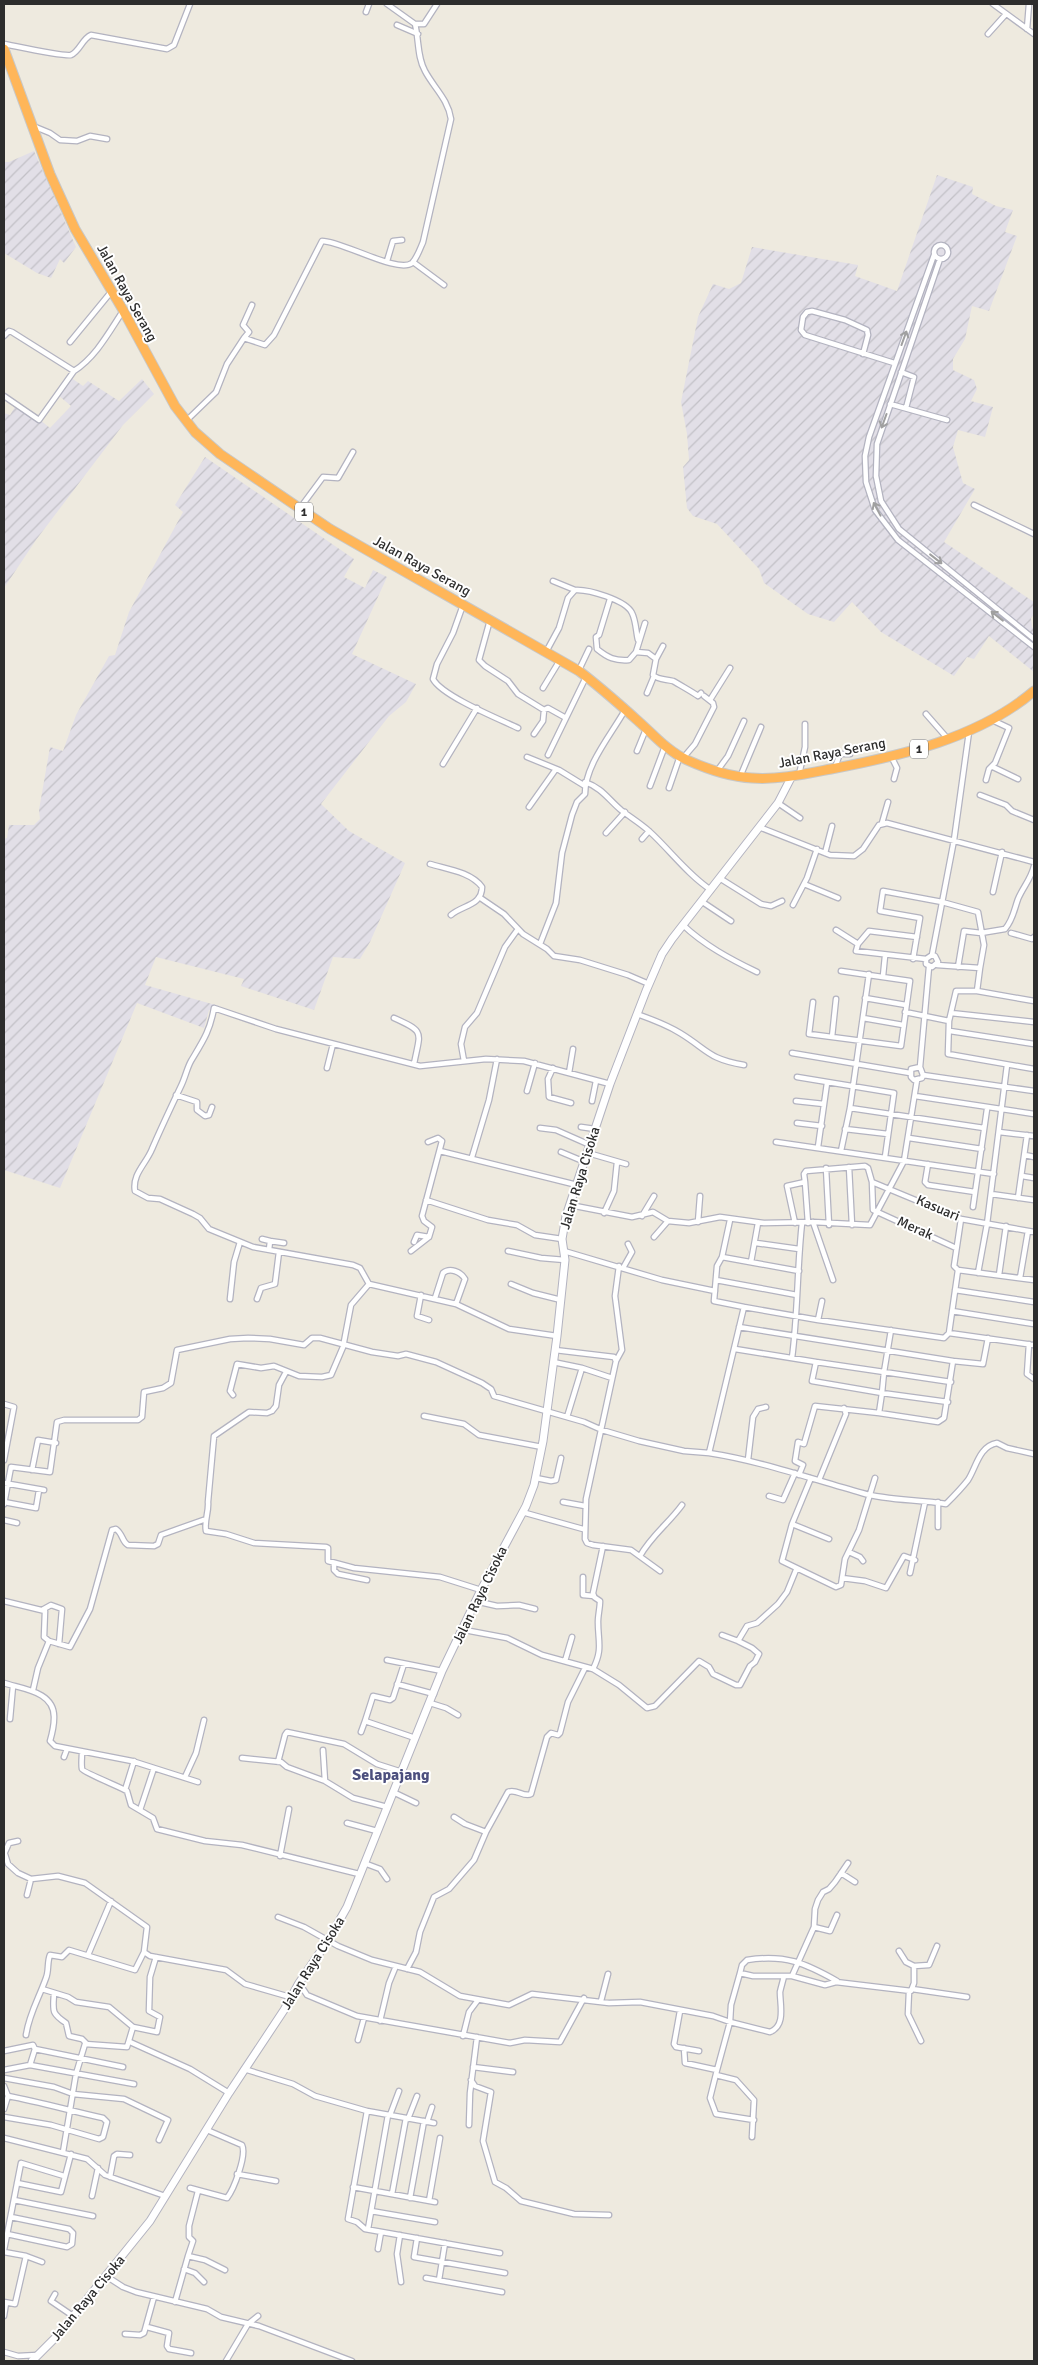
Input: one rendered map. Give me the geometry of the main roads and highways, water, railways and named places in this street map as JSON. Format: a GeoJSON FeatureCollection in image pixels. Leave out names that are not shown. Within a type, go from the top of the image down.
{"type":"FeatureCollection","features":[{"type":"Feature","properties":{"kind":"highway","name":"Jalan Raya Serang"},"geometry":{"type":"LineString","coordinates":[[4,49],[62,204],[112,290],[166,393],[186,422],[220,454],[300,509],[388,564],[490,620],[582,674],[665,746],[681,757],[717,771],[740,777],[796,776],[892,756],[948,739],[991,719],[1033,694]]}},
{"type":"Feature","properties":{"kind":"district","name":"Selapajang"},"geometry":{"type":"Point","coordinates":[391,1775]}}]}
